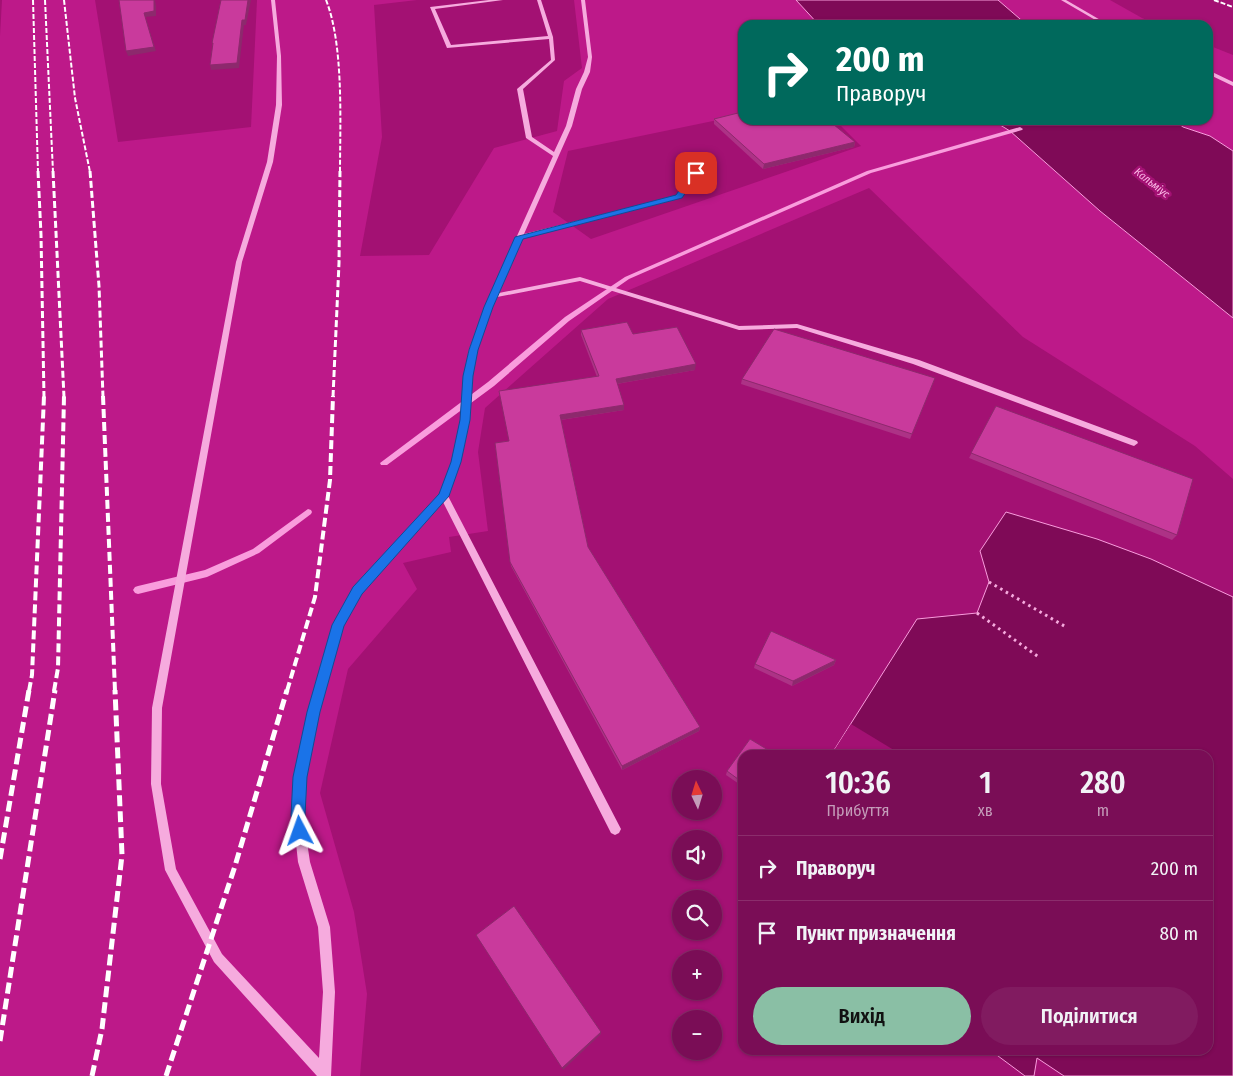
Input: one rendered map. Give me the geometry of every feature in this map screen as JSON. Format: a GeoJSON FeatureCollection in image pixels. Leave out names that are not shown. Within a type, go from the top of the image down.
{"type":"FeatureCollection","features":[{"type":"Feature","properties":{"kind":"street"},"geometry":{"type":"LineString","coordinates":[[273,0],[279,56],[279,105],[270,162],[239,262],[186,547],[157,708],[156,784],[172,870],[218,958],[324,1075]]}},
{"type":"Feature","properties":{"kind":"street"},"geometry":{"type":"LineString","coordinates":[[501,0],[432,8],[449,47],[551,37]]}},
{"type":"Feature","properties":{"kind":"street"},"geometry":{"type":"LineString","coordinates":[[539,0],[551,37],[553,60],[520,90],[529,138],[556,156]]}},
{"type":"Feature","properties":{"kind":"street"},"geometry":{"type":"LineString","coordinates":[[324,1075],[329,992],[324,927],[304,862],[298,815],[300,777],[311,722],[338,625],[357,590],[444,496],[456,462],[465,420],[468,376],[473,350],[493,296],[569,126],[579,89],[586,72],[590,57],[583,0]]}},
{"type":"Feature","properties":{"kind":"street"},"geometry":{"type":"LineString","coordinates":[[1063,0],[1099,20]]}},
{"type":"Feature","properties":{"kind":"street"},"geometry":{"type":"LineString","coordinates":[[1213,74],[1233,84]]}},
{"type":"Feature","properties":{"kind":"street"},"geometry":{"type":"LineString","coordinates":[[519,237],[679,196],[704,161]]}},
{"type":"Feature","properties":{"kind":"street"},"geometry":{"type":"LineString","coordinates":[[493,296],[580,280],[739,328],[796,326],[916,362],[1134,443]]}},
{"type":"Feature","properties":{"kind":"street"},"geometry":{"type":"LineString","coordinates":[[444,496],[615,829]]}},
{"type":"Feature","properties":{"kind":"path"},"geometry":{"type":"LineString","coordinates":[[990,582],[1066,628]]}},
{"type":"Feature","properties":{"kind":"path"},"geometry":{"type":"LineString","coordinates":[[977,613],[1040,658]]}},
{"type":"Feature","properties":{"kind":"shaded area"},"geometry":{"type":"Polygon","coordinates":[[[2,0],[95,0],[118,142],[251,127],[257,0],[417,0],[374,5],[382,137],[360,256],[429,255],[494,148],[557,131],[564,81],[582,68],[574,0],[796,0],[814,20],[738,20],[738,116],[568,151],[553,212],[591,239],[861,146],[840,125],[1000,125],[1010,131],[1100,211],[1233,318],[1233,479],[1195,446],[1023,337],[869,188],[608,299],[485,408],[478,452],[488,531],[449,537],[451,552],[403,563],[417,589],[348,669],[320,793],[354,912],[367,994],[360,1076],[0,1076],[0,36],[2,0]]]}},
{"type":"Feature","properties":{"kind":"shaded area"},"geometry":{"type":"Polygon","coordinates":[[[998,0],[1110,0],[1147,20],[1021,20],[998,0]]]}},
{"type":"Feature","properties":{"kind":"shaded area"},"geometry":{"type":"Polygon","coordinates":[[[1213,47],[1233,55],[1233,151],[1210,136],[1180,125],[1213,125],[1213,47]]]}},
{"type":"Feature","properties":{"kind":"water"},"geometry":{"type":"Polygon","coordinates":[[[796,0],[998,0],[1021,20],[814,20],[796,0]]]}},
{"type":"Feature","properties":{"kind":"water","name":"Кальміус"},"geometry":{"type":"Polygon","coordinates":[[[1000,125],[1180,125],[1210,136],[1233,151],[1233,318],[1100,211],[1010,131],[1000,125]]]}},
{"type":"Feature","properties":{"kind":"water"},"geometry":{"type":"Polygon","coordinates":[[[1006,512],[1097,539],[1151,559],[1233,597],[1233,1076],[1064,1076],[1037,1058],[1034,1076],[1025,1076],[997,1055],[1213,1055],[1213,750],[834,750],[917,619],[977,613],[989,582],[980,551],[1006,512]]]}},
{"type":"Feature","properties":{"kind":"pier"},"geometry":{"type":"Polygon","coordinates":[[[851,724],[894,750],[834,750],[851,724]]]}},
{"type":"Feature","properties":{"kind":"building"},"geometry":{"type":"Polygon","coordinates":[[[119,0],[154,0],[154,11],[144,13],[154,47],[126,51],[119,0]]]}},
{"type":"Feature","properties":{"kind":"building"},"geometry":{"type":"Polygon","coordinates":[[[221,0],[248,0],[245,20],[242,20],[237,63],[210,65],[212,43],[221,0]]]}},
{"type":"Feature","properties":{"kind":"building"},"geometry":{"type":"Polygon","coordinates":[[[738,113],[738,125],[834,125],[855,142],[764,164],[714,119],[738,113]]]}},
{"type":"Feature","properties":{"kind":"building"},"geometry":{"type":"Polygon","coordinates":[[[627,322],[633,334],[677,327],[696,364],[616,379],[624,405],[560,415],[588,547],[700,727],[622,766],[510,562],[495,443],[509,441],[499,391],[599,376],[581,330],[627,322]]]}},
{"type":"Feature","properties":{"kind":"building"},"geometry":{"type":"Polygon","coordinates":[[[774,329],[935,378],[912,434],[742,379],[774,329]]]}},
{"type":"Feature","properties":{"kind":"building"},"geometry":{"type":"Polygon","coordinates":[[[996,406],[1193,479],[1177,535],[971,453],[996,406]]]}},
{"type":"Feature","properties":{"kind":"building"},"geometry":{"type":"Polygon","coordinates":[[[771,631],[836,660],[793,681],[755,664],[771,631]]]}},
{"type":"Feature","properties":{"kind":"building"},"geometry":{"type":"Polygon","coordinates":[[[750,739],[768,750],[742,750],[750,739]]]}},
{"type":"Feature","properties":{"kind":"building"},"geometry":{"type":"Polygon","coordinates":[[[738,756],[738,779],[727,771],[738,756]]]}},
{"type":"Feature","properties":{"kind":"building"},"geometry":{"type":"Polygon","coordinates":[[[514,906],[601,1032],[562,1068],[476,935],[514,906]]]}},
{"type":"Feature","properties":{"kind":"waterway"},"geometry":{"type":"LineString","coordinates":[[384,463],[491,384],[567,319],[627,278],[869,172],[1020,129]]}},
{"type":"Feature","properties":{"kind":"waterway"},"geometry":{"type":"LineString","coordinates":[[138,590],[207,573],[256,551],[308,512]]}},
{"type":"Feature","properties":{"kind":"railway"},"geometry":{"type":"LineString","coordinates":[[33,0],[38,172]]}},
{"type":"Feature","properties":{"kind":"railway"},"geometry":{"type":"LineString","coordinates":[[45,0],[53,172]]}},
{"type":"Feature","properties":{"kind":"railway"},"geometry":{"type":"LineString","coordinates":[[64,0],[75,98],[90,172]]}},
{"type":"Feature","properties":{"kind":"railway"},"geometry":{"type":"LineString","coordinates":[[326,0],[336,39],[340,85],[340,171]]}},
{"type":"Feature","properties":{"kind":"railway"},"geometry":{"type":"LineString","coordinates":[[1214,0],[1233,7]]}},
{"type":"Feature","properties":{"kind":"railway"},"geometry":{"type":"LineString","coordinates":[[38,171],[44,396]]}},
{"type":"Feature","properties":{"kind":"railway"},"geometry":{"type":"LineString","coordinates":[[53,171],[64,397]]}},
{"type":"Feature","properties":{"kind":"railway"},"geometry":{"type":"LineString","coordinates":[[90,171],[99,286],[103,397]]}},
{"type":"Feature","properties":{"kind":"railway"},"geometry":{"type":"LineString","coordinates":[[333,397],[339,263],[340,171]]}},
{"type":"Feature","properties":{"kind":"railway"},"geometry":{"type":"LineString","coordinates":[[29,691],[32,675],[44,396]]}},
{"type":"Feature","properties":{"kind":"railway"},"geometry":{"type":"LineString","coordinates":[[103,396],[115,691]]}},
{"type":"Feature","properties":{"kind":"railway"},"geometry":{"type":"LineString","coordinates":[[287,691],[315,597],[330,480],[333,396]]}},
{"type":"Feature","properties":{"kind":"railway"},"geometry":{"type":"LineString","coordinates":[[54,691],[58,668],[64,397]]}},
{"type":"Feature","properties":{"kind":"railway"},"geometry":{"type":"LineString","coordinates":[[0,859],[29,690]]}},
{"type":"Feature","properties":{"kind":"railway"},"geometry":{"type":"LineString","coordinates":[[0,1041],[55,690]]}},
{"type":"Feature","properties":{"kind":"railway"},"geometry":{"type":"LineString","coordinates":[[92,1076],[102,1029],[122,855],[115,690]]}},
{"type":"Feature","properties":{"kind":"railway"},"geometry":{"type":"LineString","coordinates":[[166,1076],[235,866],[287,690]]}},
{"type":"Feature","properties":{"kind":"route"},"geometry":{"type":"LineString","coordinates":[[300,831],[298,815],[300,777],[313,712],[338,625],[357,590],[444,496],[456,462],[465,420],[468,376],[473,350],[488,307],[519,237],[679,196],[696,173]]}}]}
